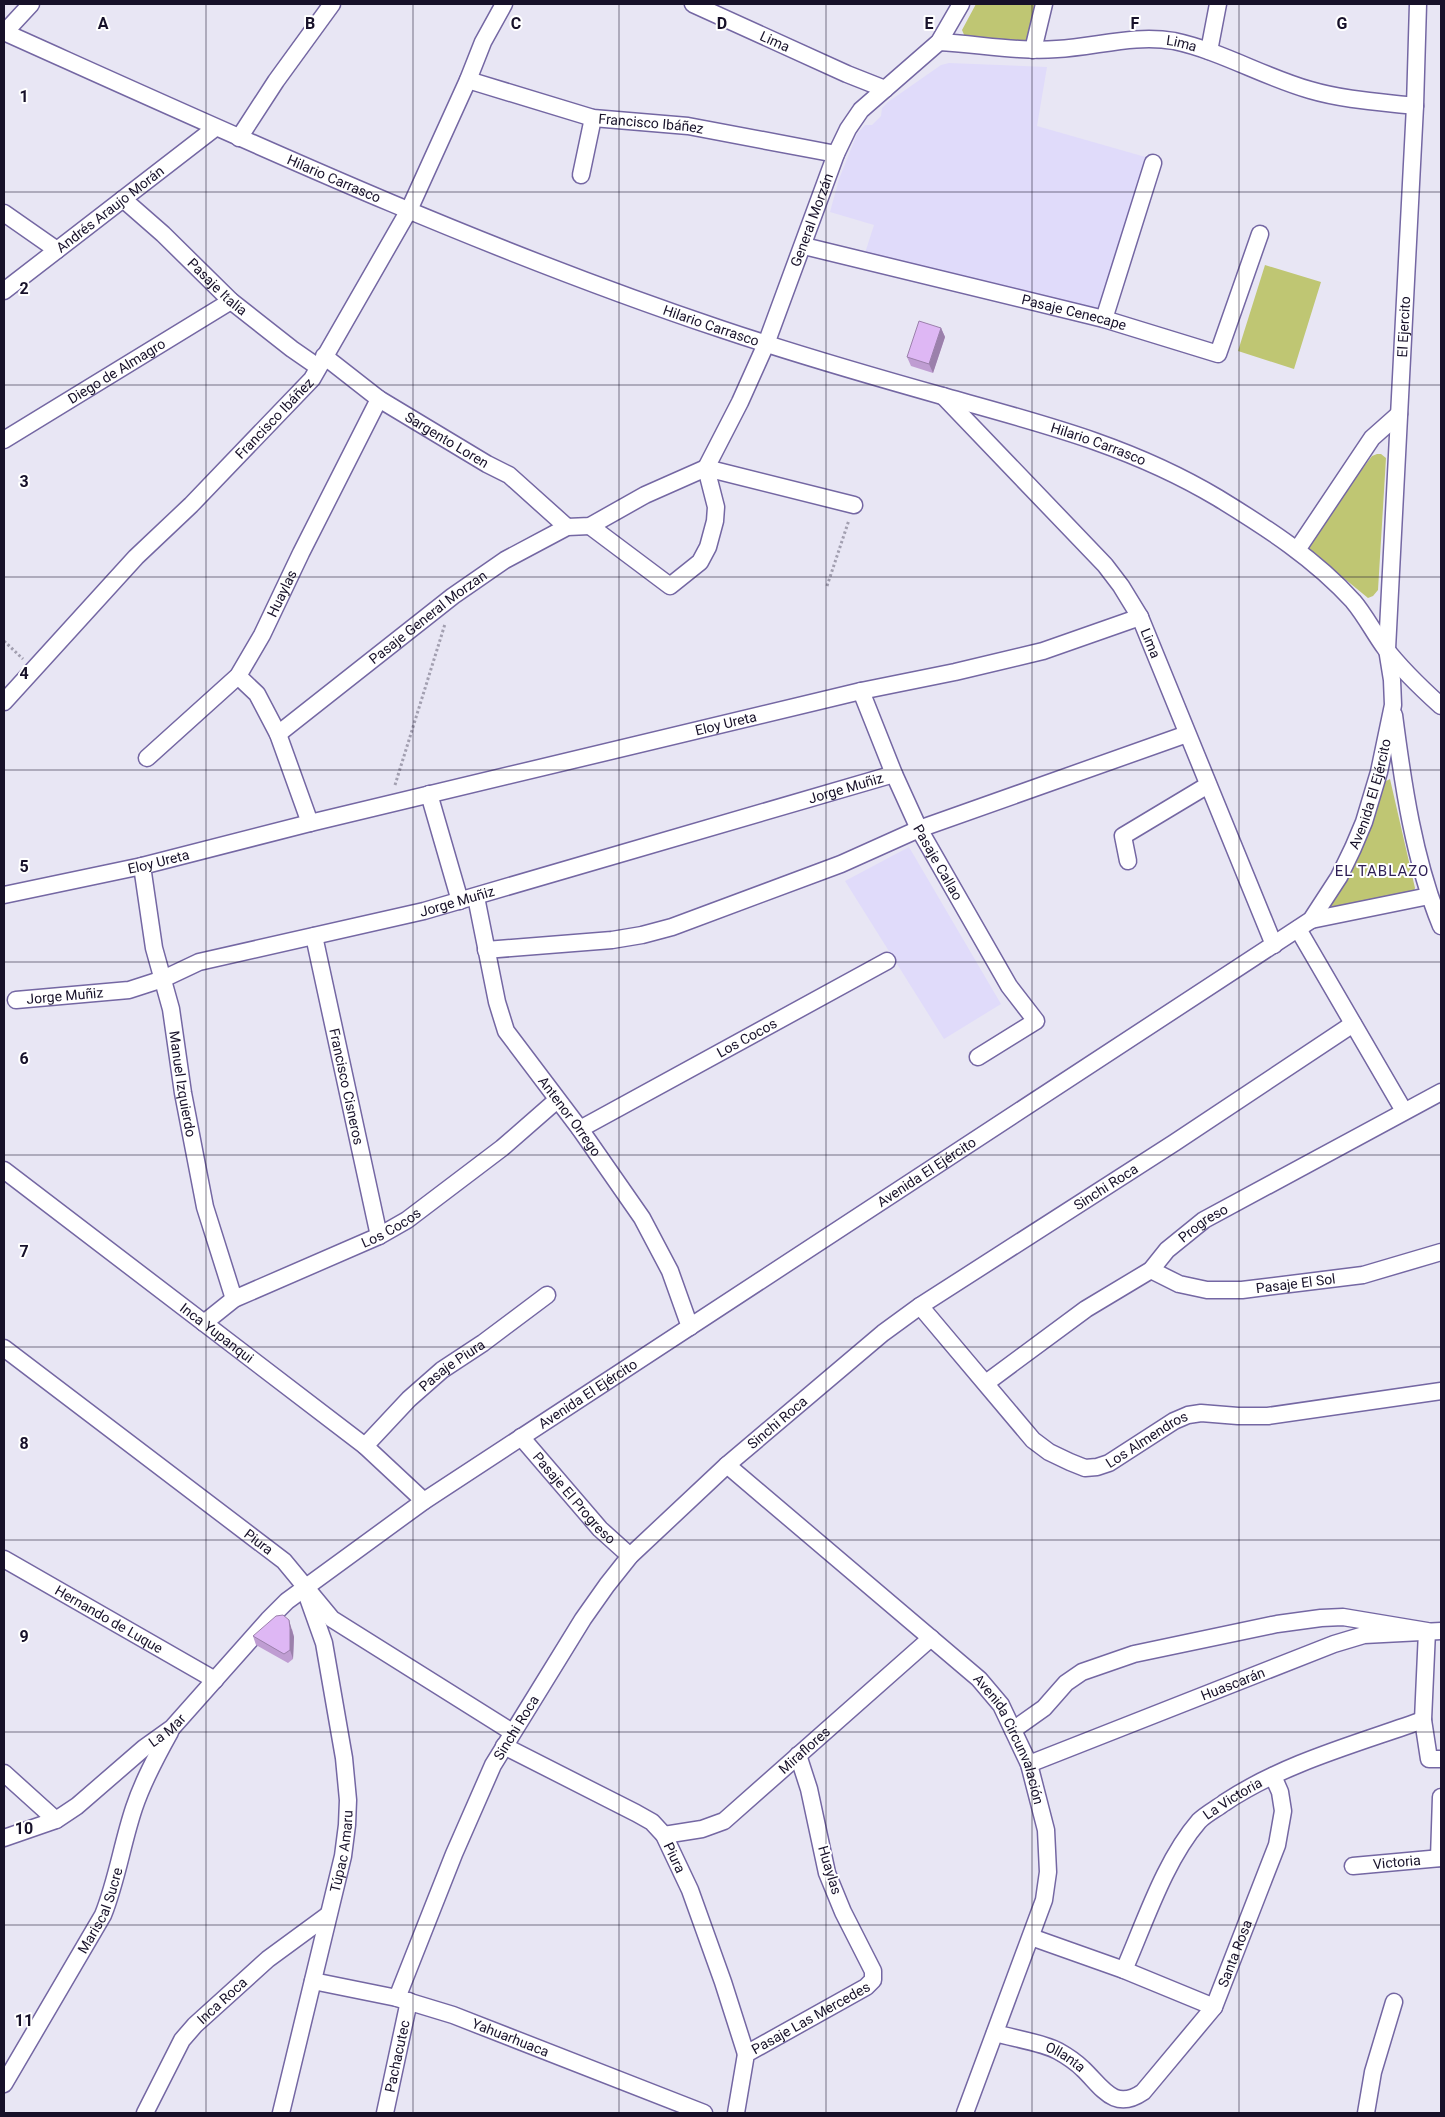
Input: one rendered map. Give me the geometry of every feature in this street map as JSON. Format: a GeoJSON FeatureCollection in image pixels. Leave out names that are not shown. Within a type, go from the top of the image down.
{"type":"FeatureCollection","features":[{"type":"Feature","properties":{"kind":"street"},"geometry":{"type":"LineString","coordinates":[[4,32],[31,4]]}},
{"type":"Feature","properties":{"kind":"street","name":"Francisco Ibáñez"},"geometry":{"type":"LineString","coordinates":[[4,702],[136,557],[191,505],[312,379],[409,210],[468,80],[483,42],[504,4]]}},
{"type":"Feature","properties":{"kind":"street","name":"Lima"},"geometry":{"type":"LineString","coordinates":[[693,4],[847,74],[885,88]]}},
{"type":"Feature","properties":{"kind":"street","name":"General Morzán"},"geometry":{"type":"LineString","coordinates":[[706,468],[740,402],[766,344],[804,246],[836,154],[848,128],[861,110],[939,42],[961,4]]}},
{"type":"Feature","properties":{"kind":"street"},"geometry":{"type":"LineString","coordinates":[[1033,50],[1044,4]]}},
{"type":"Feature","properties":{"kind":"street"},"geometry":{"type":"LineString","coordinates":[[1209,51],[1218,4]]}},
{"type":"Feature","properties":{"kind":"street","name":"El Ejercito"},"geometry":{"type":"LineString","coordinates":[[1387,650],[1415,106],[1418,4]]}},
{"type":"Feature","properties":{"kind":"street"},"geometry":{"type":"LineString","coordinates":[[239,138],[327,5]]}},
{"type":"Feature","properties":{"kind":"street","name":"Hilario Carrasco"},"geometry":{"type":"LineString","coordinates":[[4,32],[215,128],[409,210],[569,274],[766,344],[1058,428],[1106,444],[1153,464],[1217,498],[1297,550],[1323,571],[1355,604],[1387,650],[1414,682],[1441,706]]}},
{"type":"Feature","properties":{"kind":"street","name":"Lima"},"geometry":{"type":"LineString","coordinates":[[939,42],[1033,50],[1057,50],[1115,40],[1145,38],[1174,41],[1209,51],[1309,90],[1336,96],[1415,106]]}},
{"type":"Feature","properties":{"kind":"street","name":"Francisco Ibáñez"},"geometry":{"type":"LineString","coordinates":[[468,80],[593,118],[688,126],[836,154]]}},
{"type":"Feature","properties":{"kind":"street"},"geometry":{"type":"LineString","coordinates":[[581,175],[593,118]]}},
{"type":"Feature","properties":{"kind":"street","name":"Andrés Araujo Morán"},"geometry":{"type":"LineString","coordinates":[[4,291],[215,128]]}},
{"type":"Feature","properties":{"kind":"street"},"geometry":{"type":"LineString","coordinates":[[1104,319],[1153,163]]}},
{"type":"Feature","properties":{"kind":"street","name":"Pasaje Italia"},"geometry":{"type":"LineString","coordinates":[[123,199],[164,234],[230,301],[292,349],[321,362]]}},
{"type":"Feature","properties":{"kind":"street"},"geometry":{"type":"LineString","coordinates":[[4,213],[57,250]]}},
{"type":"Feature","properties":{"kind":"street","name":"Pasaje Cenecape"},"geometry":{"type":"LineString","coordinates":[[804,246],[1104,319],[1218,354],[1260,234]]}},
{"type":"Feature","properties":{"kind":"street","name":"Diego de Almagro"},"geometry":{"type":"LineString","coordinates":[[4,440],[230,301]]}},
{"type":"Feature","properties":{"kind":"street","name":"Sargento Loren"},"geometry":{"type":"LineString","coordinates":[[321,362],[487,464],[509,475],[567,527]]}},
{"type":"Feature","properties":{"kind":"street","name":"Lima"},"geometry":{"type":"LineString","coordinates":[[943,396],[1105,565],[1121,586],[1140,617],[1274,945]]}},
{"type":"Feature","properties":{"kind":"street","name":"Huaylas"},"geometry":{"type":"LineString","coordinates":[[147,758],[238,676],[262,635],[379,399]]}},
{"type":"Feature","properties":{"kind":"street"},"geometry":{"type":"LineString","coordinates":[[1297,550],[1372,438],[1399,414]]}},
{"type":"Feature","properties":{"kind":"street"},"geometry":{"type":"LineString","coordinates":[[706,468],[716,507],[715,520],[708,547],[700,562],[670,586],[590,526],[645,495],[706,468],[854,505]]}},
{"type":"Feature","properties":{"kind":"street","name":"Pasaje General Morzan"},"geometry":{"type":"LineString","coordinates":[[278,734],[453,596],[505,560],[567,527],[590,526]]}},
{"type":"Feature","properties":{"kind":"street","name":"Eloy Ureta"},"geometry":{"type":"LineString","coordinates":[[4,895],[142,866],[429,794],[861,691],[955,672],[1043,651],[1140,617]]}},
{"type":"Feature","properties":{"kind":"street","name":"Avenida El Ejército"},"geometry":{"type":"LineString","coordinates":[[305,1589],[424,1501],[1304,924],[1339,877],[1364,822],[1379,772],[1393,705],[1392,680],[1387,650]]}},
{"type":"Feature","properties":{"kind":"street"},"geometry":{"type":"LineString","coordinates":[[238,676],[257,694],[278,734],[310,823]]}},
{"type":"Feature","properties":{"kind":"street","name":"Pasaje Callao"},"geometry":{"type":"LineString","coordinates":[[861,691],[894,774],[919,829],[1009,986],[1036,1021],[978,1057]]}},
{"type":"Feature","properties":{"kind":"street"},"geometry":{"type":"LineString","coordinates":[[1393,705],[1402,776],[1429,896],[1441,926]]}},
{"type":"Feature","properties":{"kind":"street"},"geometry":{"type":"LineString","coordinates":[[486,950],[612,940],[672,927],[841,864],[919,829],[1187,734]]}},
{"type":"Feature","properties":{"kind":"street","name":"Jorge Muñiz"},"geometry":{"type":"LineString","coordinates":[[16,1000],[130,990],[199,962],[424,912],[894,774]]}},
{"type":"Feature","properties":{"kind":"street"},"geometry":{"type":"LineString","coordinates":[[1128,861],[1124,836],[1208,785]]}},
{"type":"Feature","properties":{"kind":"street","name":"Antenor Orrego"},"geometry":{"type":"LineString","coordinates":[[429,794],[486,950],[497,1002],[506,1031],[580,1129],[642,1218],[670,1271],[690,1327]]}},
{"type":"Feature","properties":{"kind":"street","name":"Manuel Izquierdo"},"geometry":{"type":"LineString","coordinates":[[142,866],[154,948],[171,1009],[183,1093],[205,1207],[234,1299]]}},
{"type":"Feature","properties":{"kind":"street"},"geometry":{"type":"LineString","coordinates":[[1404,1111],[1353,1024],[1304,924],[1429,896]]}},
{"type":"Feature","properties":{"kind":"street","name":"Francisco Cisneros"},"geometry":{"type":"LineString","coordinates":[[314,936],[379,1236]]}},
{"type":"Feature","properties":{"kind":"street","name":"Los Cocos"},"geometry":{"type":"LineString","coordinates":[[580,1129],[887,961]]}},
{"type":"Feature","properties":{"kind":"street","name":"Sinchi Roca"},"geometry":{"type":"LineString","coordinates":[[403,1999],[479,1794],[512,1732],[583,1619],[630,1556],[727,1466],[883,1333],[920,1306],[1174,1143],[1353,1024]]}},
{"type":"Feature","properties":{"kind":"street","name":"Progreso"},"geometry":{"type":"LineString","coordinates":[[986,1383],[1086,1309],[1151,1270],[1167,1250],[1204,1220],[1441,1092]]}},
{"type":"Feature","properties":{"kind":"street","name":"Los Cocos"},"geometry":{"type":"LineString","coordinates":[[204,1323],[234,1299],[379,1236],[407,1220],[502,1148],[557,1100]]}},
{"type":"Feature","properties":{"kind":"street","name":"Inca Yupanqui"},"geometry":{"type":"LineString","coordinates":[[4,1170],[365,1446],[424,1501]]}},
{"type":"Feature","properties":{"kind":"street","name":"Pasaje El Sol"},"geometry":{"type":"LineString","coordinates":[[1151,1270],[1179,1284],[1207,1290],[1242,1290],[1363,1275],[1441,1252]]}},
{"type":"Feature","properties":{"kind":"street","name":"Pasaje Piura"},"geometry":{"type":"LineString","coordinates":[[365,1446],[409,1398],[442,1370],[483,1343],[547,1295]]}},
{"type":"Feature","properties":{"kind":"street","name":"Los Almendros"},"geometry":{"type":"LineString","coordinates":[[920,1306],[1033,1440],[1049,1452],[1085,1468],[1109,1463],[1174,1421],[1188,1415],[1201,1413],[1268,1416],[1441,1390]]}},
{"type":"Feature","properties":{"kind":"street","name":"Piura"},"geometry":{"type":"LineString","coordinates":[[4,1348],[284,1561],[305,1589],[332,1619],[512,1732]]}},
{"type":"Feature","properties":{"kind":"street","name":"Pasaje El Progreso"},"geometry":{"type":"LineString","coordinates":[[521,1437],[600,1529],[630,1556]]}},
{"type":"Feature","properties":{"kind":"street","name":"Avenida Circunvalación"},"geometry":{"type":"LineString","coordinates":[[727,1466],[979,1679],[1001,1705],[1029,1764],[1046,1830],[1048,1872],[1044,1900],[965,2113]]}},
{"type":"Feature","properties":{"kind":"street","name":"Hernando de Luque"},"geometry":{"type":"LineString","coordinates":[[4,1559],[215,1680]]}},
{"type":"Feature","properties":{"kind":"street","name":"La Mar"},"geometry":{"type":"LineString","coordinates":[[4,1838],[56,1820],[77,1806],[144,1748],[172,1728],[268,1620],[287,1601],[305,1589]]}},
{"type":"Feature","properties":{"kind":"street","name":"Túpac Amaru"},"geometry":{"type":"LineString","coordinates":[[280,2113],[343,1856],[348,1825],[344,1758],[324,1643],[305,1589]]}},
{"type":"Feature","properties":{"kind":"street"},"geometry":{"type":"LineString","coordinates":[[1013,1730],[1044,1708],[1066,1683],[1082,1672],[1134,1654],[1277,1624],[1343,1617],[1434,1631],[1423,1720],[1435,1759]]}},
{"type":"Feature","properties":{"kind":"street","name":"Huascarán"},"geometry":{"type":"LineString","coordinates":[[1029,1764],[1334,1644],[1364,1635],[1434,1631]]}},
{"type":"Feature","properties":{"kind":"street","name":"Miraflores"},"geometry":{"type":"LineString","coordinates":[[664,1836],[702,1829],[724,1821],[931,1638]]}},
{"type":"Feature","properties":{"kind":"street","name":"La Victoria"},"geometry":{"type":"LineString","coordinates":[[1124,1970],[1170,1866],[1201,1819],[1244,1790],[1274,1776],[1320,1756],[1423,1720]]}},
{"type":"Feature","properties":{"kind":"street","name":"Mariscal Sucre"},"geometry":{"type":"LineString","coordinates":[[4,2084],[103,1915],[112,1892],[134,1807],[147,1774],[172,1728]]}},
{"type":"Feature","properties":{"kind":"street","name":"Piura"},"geometry":{"type":"LineString","coordinates":[[504,1746],[636,1813],[652,1822],[664,1836],[690,1890],[746,2054]]}},
{"type":"Feature","properties":{"kind":"street","name":"Huaylas"},"geometry":{"type":"LineString","coordinates":[[798,1755],[809,1789],[828,1873],[843,1912],[874,1971],[873,1980]]}},
{"type":"Feature","properties":{"kind":"street"},"geometry":{"type":"LineString","coordinates":[[4,1772],[56,1820]]}},
{"type":"Feature","properties":{"kind":"street","name":"Santa Rosa"},"geometry":{"type":"LineString","coordinates":[[1124,2101],[1134,2098],[1143,2092],[1214,2007],[1277,1845],[1283,1811],[1280,1792],[1274,1776]]}},
{"type":"Feature","properties":{"kind":"street"},"geometry":{"type":"LineString","coordinates":[[1440,1858],[1441,1796]]}},
{"type":"Feature","properties":{"kind":"street","name":"Victoria"},"geometry":{"type":"LineString","coordinates":[[1353,1866],[1440,1858]]}},
{"type":"Feature","properties":{"kind":"street","name":"Inca Roca"},"geometry":{"type":"LineString","coordinates":[[146,2113],[182,2040],[195,2025],[268,1959],[328,1915]]}},
{"type":"Feature","properties":{"kind":"street"},"geometry":{"type":"LineString","coordinates":[[1031,1936],[1124,1970],[1214,2007]]}},
{"type":"Feature","properties":{"kind":"street","name":"Pasaje Las Mercedes"},"geometry":{"type":"LineString","coordinates":[[736,2113],[746,2054],[866,1987],[873,1980]]}},
{"type":"Feature","properties":{"kind":"street","name":"Yahuarhuaca"},"geometry":{"type":"LineString","coordinates":[[312,1981],[403,1999],[453,2015],[704,2113]]}},
{"type":"Feature","properties":{"kind":"street","name":"Pachacutec"},"geometry":{"type":"LineString","coordinates":[[388,2112],[403,1999]]}},
{"type":"Feature","properties":{"kind":"street"},"geometry":{"type":"LineString","coordinates":[[1366,2113],[1373,2072],[1394,2002]]}},
{"type":"Feature","properties":{"kind":"street","name":"Ollanta"},"geometry":{"type":"LineString","coordinates":[[995,2034],[1056,2050],[1083,2069],[1100,2089],[1124,2101]]}},
{"type":"Feature","properties":{"kind":"path"},"geometry":{"type":"LineString","coordinates":[[827,586],[854,505]]}},
{"type":"Feature","properties":{"kind":"path"},"geometry":{"type":"LineString","coordinates":[[389,805],[446,622]]}},
{"type":"Feature","properties":{"kind":"path"},"geometry":{"type":"LineString","coordinates":[[4,640],[34,670]]}},
{"type":"Feature","properties":{"kind":"shaded area"},"geometry":{"type":"Polygon","coordinates":[[[949,63],[1047,67],[1037,126],[1149,158],[1102,310],[865,253],[874,225],[830,212],[839,179],[857,134],[865,125],[872,125],[881,116],[882,108],[888,102],[941,65],[949,63]]]}},
{"type":"Feature","properties":{"kind":"shaded area"},"geometry":{"type":"Polygon","coordinates":[[[909,847],[1001,1004],[944,1039],[845,881],[909,847]]]}},
{"type":"Feature","properties":{"kind":"green space"},"geometry":{"type":"Polygon","coordinates":[[[976,4],[1039,4],[1028,41],[965,37],[962,30],[976,4]]]}},
{"type":"Feature","properties":{"kind":"green space"},"geometry":{"type":"Polygon","coordinates":[[[1265,265],[1321,282],[1294,369],[1238,351],[1265,265]]]}},
{"type":"Feature","properties":{"kind":"green space"},"geometry":{"type":"Polygon","coordinates":[[[1381,454],[1386,458],[1378,590],[1373,596],[1368,598],[1306,547],[1309,539],[1372,456],[1381,454]]]}},
{"type":"Feature","properties":{"kind":"green space"},"geometry":{"type":"Polygon","coordinates":[[[1390,779],[1415,888],[1414,891],[1333,909],[1330,906],[1331,903],[1349,874],[1363,845],[1375,815],[1384,782],[1390,779]]]}},
{"type":"Feature","properties":{"kind":"building"},"geometry":{"type":"Polygon","coordinates":[[[919,321],[941,328],[929,364],[907,357],[919,321]]]}},
{"type":"Feature","properties":{"kind":"building"},"geometry":{"type":"Polygon","coordinates":[[[283,1615],[289,1620],[290,1628],[290,1650],[284,1654],[253,1636],[276,1616],[283,1615]]]}},
{"type":"Feature","properties":{"kind":"district","name":"EL TABLAZO"},"geometry":{"type":"Point","coordinates":[1382,871]}}]}
